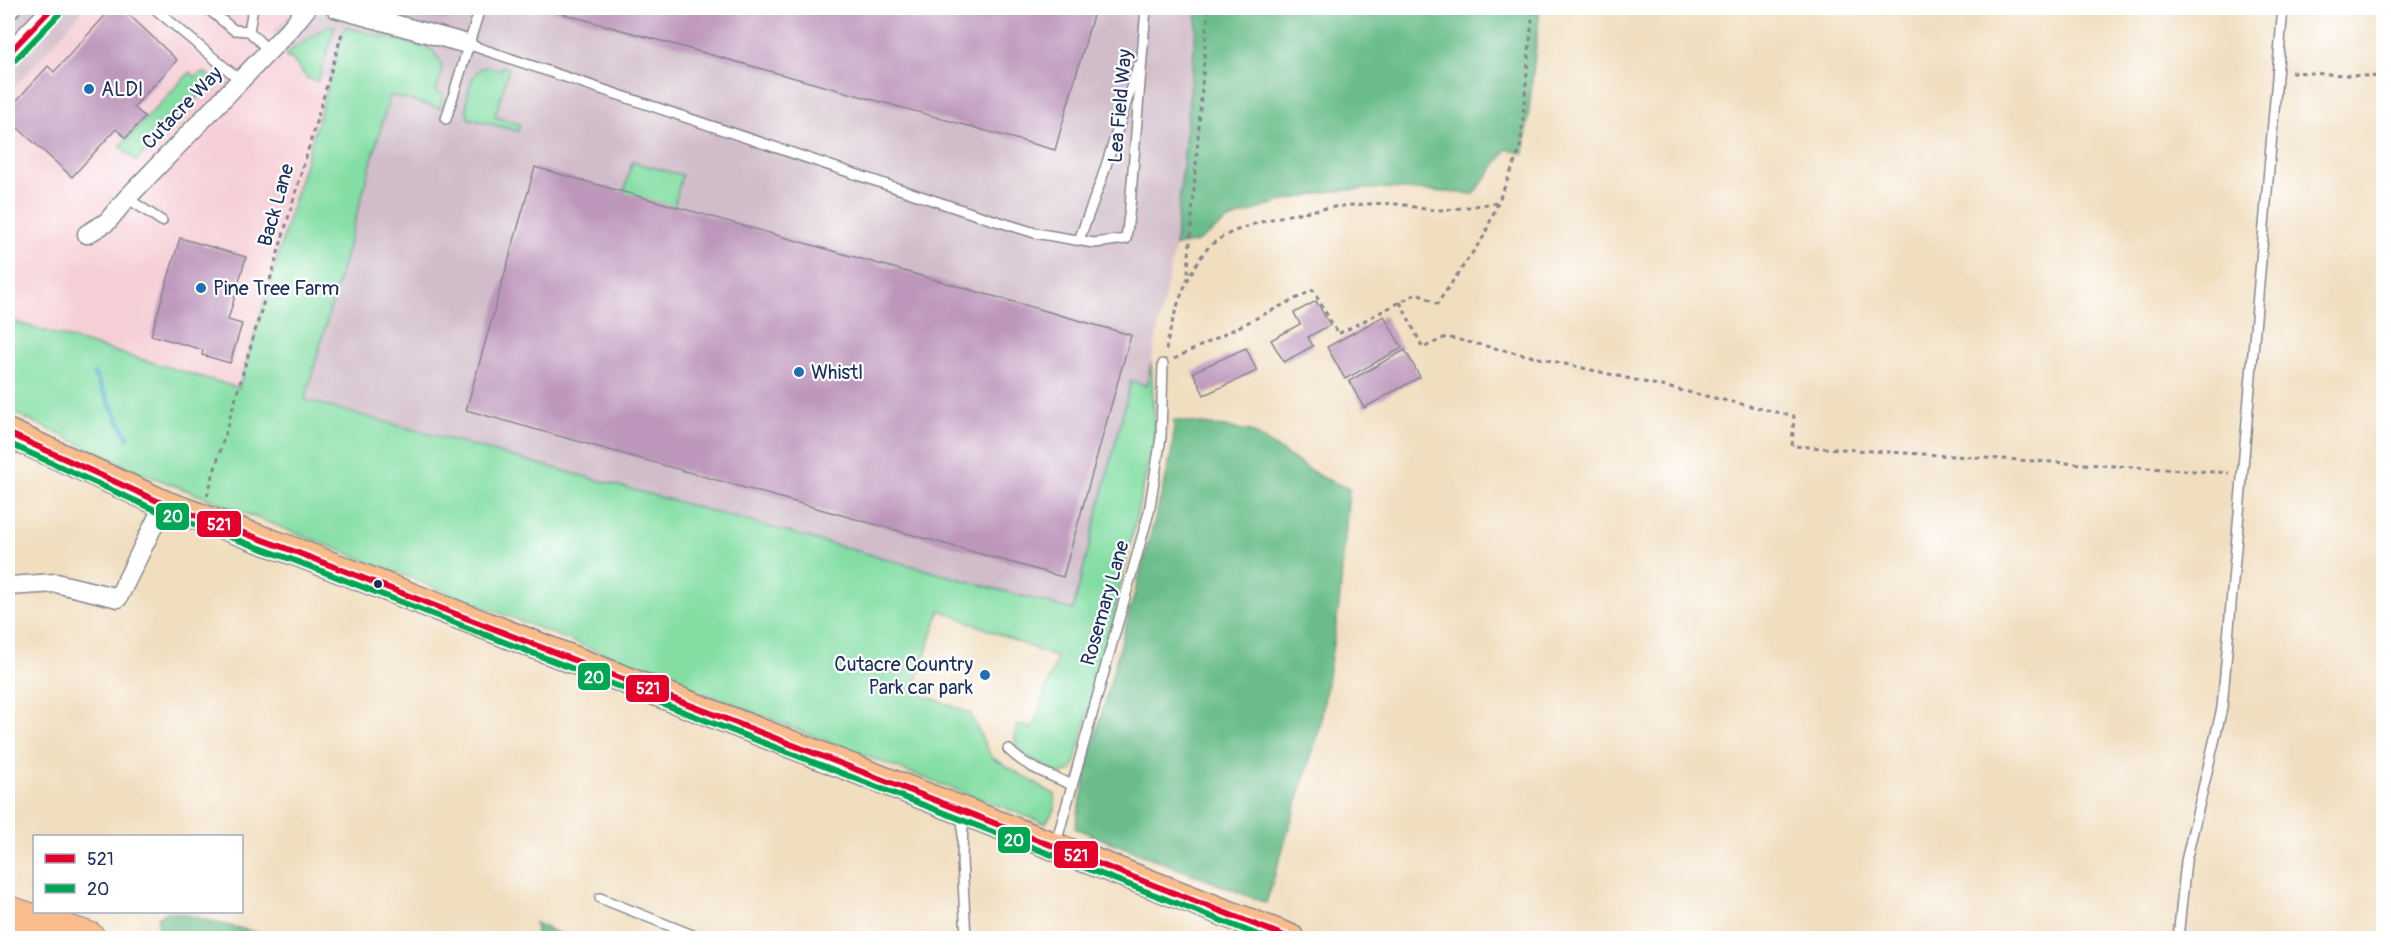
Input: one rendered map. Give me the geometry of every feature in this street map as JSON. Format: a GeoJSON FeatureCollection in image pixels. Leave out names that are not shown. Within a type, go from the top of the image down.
{"type":"FeatureCollection","features":[{"type":"Feature","properties":{"kind":"highway"},"geometry":{"type":"LineString","coordinates":[[8,912],[89,939]]}},
{"type":"Feature","properties":{"kind":"main road"},"geometry":{"type":"LineString","coordinates":[[8,433],[164,504],[1290,939]]}},
{"type":"Feature","properties":{"kind":"street"},"geometry":{"type":"LineString","coordinates":[[8,11],[11,8]]}},
{"type":"Feature","properties":{"kind":"street"},"geometry":{"type":"LineString","coordinates":[[8,54],[52,8]]}},
{"type":"Feature","properties":{"kind":"street","name":"Cutacre Way"},"geometry":{"type":"LineString","coordinates":[[87,234],[107,222],[127,198],[290,29],[307,8]]}},
{"type":"Feature","properties":{"kind":"street"},"geometry":{"type":"LineString","coordinates":[[335,8],[467,44]]}},
{"type":"Feature","properties":{"kind":"street"},"geometry":{"type":"LineString","coordinates":[[8,586],[56,583],[118,598],[164,504]]}},
{"type":"Feature","properties":{"kind":"lane"},"geometry":{"type":"LineString","coordinates":[[154,8],[240,80]]}},
{"type":"Feature","properties":{"kind":"lane"},"geometry":{"type":"LineString","coordinates":[[207,8],[234,30],[249,31],[268,50]]}},
{"type":"Feature","properties":{"kind":"lane"},"geometry":{"type":"LineString","coordinates":[[249,31],[253,8]]}},
{"type":"Feature","properties":{"kind":"lane"},"geometry":{"type":"LineString","coordinates":[[446,119],[467,44],[480,8]]}},
{"type":"Feature","properties":{"kind":"lane","name":"Lea Field Way"},"geometry":{"type":"LineString","coordinates":[[1079,240],[1094,243],[1126,239],[1146,8]]}},
{"type":"Feature","properties":{"kind":"lane"},"geometry":{"type":"LineString","coordinates":[[2178,939],[2186,861],[2222,708],[2283,8]]}},
{"type":"Feature","properties":{"kind":"lane"},"geometry":{"type":"LineString","coordinates":[[467,44],[974,214],[1035,233],[1079,240],[1143,52]]}},
{"type":"Feature","properties":{"kind":"lane"},"geometry":{"type":"LineString","coordinates":[[127,198],[162,221]]}},
{"type":"Feature","properties":{"kind":"lane","name":"Rosemary Lane"},"geometry":{"type":"LineString","coordinates":[[1054,847],[1149,512],[1161,437],[1163,364]]}},
{"type":"Feature","properties":{"kind":"lane"},"geometry":{"type":"LineString","coordinates":[[1008,749],[1030,766],[1072,785]]}},
{"type":"Feature","properties":{"kind":"lane"},"geometry":{"type":"LineString","coordinates":[[963,812],[962,861],[966,939]]}},
{"type":"Feature","properties":{"kind":"lane"},"geometry":{"type":"LineString","coordinates":[[600,898],[700,939]]}},
{"type":"Feature","properties":{"kind":"path"},"geometry":{"type":"LineString","coordinates":[[1187,284],[1208,8]]}},
{"type":"Feature","properties":{"kind":"path"},"geometry":{"type":"LineString","coordinates":[[1163,364],[1313,290],[1338,334],[1418,293],[1437,304],[1484,236],[1520,150],[1533,8]]}},
{"type":"Feature","properties":{"kind":"path","name":"Back Lane"},"geometry":{"type":"LineString","coordinates":[[201,518],[344,26],[353,12]]}},
{"type":"Feature","properties":{"kind":"path"},"geometry":{"type":"LineString","coordinates":[[2277,72],[2297,71],[2384,77]]}},
{"type":"Feature","properties":{"kind":"path"},"geometry":{"type":"LineString","coordinates":[[1163,364],[1171,321],[1187,284],[1208,248],[1236,231],[1284,216],[1340,205],[1395,204],[1436,210],[1496,203]]}},
{"type":"Feature","properties":{"kind":"path"},"geometry":{"type":"LineString","coordinates":[[1400,302],[1423,348],[1446,337],[1794,416],[1792,446],[2242,474]]}},
{"type":"Feature","properties":{"kind":"shaded area"},"geometry":{"type":"Polygon","coordinates":[[[8,8],[85,8],[8,94],[8,8]]]}},
{"type":"Feature","properties":{"kind":"shaded area"},"geometry":{"type":"Polygon","coordinates":[[[85,8],[295,8],[274,32],[334,80],[239,388],[8,320],[8,94],[85,8]]]}},
{"type":"Feature","properties":{"kind":"shaded area"},"geometry":{"type":"Polygon","coordinates":[[[295,8],[1198,8],[1175,246],[1102,604],[1077,633],[239,388],[333,80],[312,74],[273,32],[295,8]]]}},
{"type":"Feature","properties":{"kind":"green space"},"geometry":{"type":"Polygon","coordinates":[[[402,8],[459,8],[457,15],[443,18],[402,8]]]}},
{"type":"Feature","properties":{"kind":"green space"},"geometry":{"type":"Polygon","coordinates":[[[1198,8],[1540,8],[1524,154],[1507,149],[1474,194],[1388,188],[1331,191],[1279,202],[1228,220],[1197,242],[1175,246],[1198,8]]]}},
{"type":"Feature","properties":{"kind":"green space"},"geometry":{"type":"Polygon","coordinates":[[[335,26],[318,81],[307,78],[291,58],[288,59],[285,55],[326,27],[335,26]]]}},
{"type":"Feature","properties":{"kind":"green space"},"geometry":{"type":"Polygon","coordinates":[[[345,27],[431,49],[442,69],[436,92],[443,94],[440,108],[390,95],[305,400],[1073,610],[1131,381],[1147,386],[1151,363],[1155,435],[1109,636],[1073,769],[1060,775],[1011,747],[1017,744],[1014,736],[1018,724],[1032,729],[1057,658],[940,610],[913,691],[970,713],[991,757],[1055,795],[1055,810],[1045,823],[839,746],[135,470],[8,410],[8,320],[239,388],[345,27]]]}},
{"type":"Feature","properties":{"kind":"green space"},"geometry":{"type":"Polygon","coordinates":[[[488,66],[501,70],[502,66],[509,68],[495,117],[520,124],[518,131],[468,118],[467,100],[472,79],[480,69],[488,66]]]}},
{"type":"Feature","properties":{"kind":"green space"},"geometry":{"type":"Polygon","coordinates":[[[190,72],[195,77],[200,73],[206,73],[210,77],[211,84],[136,161],[120,146],[190,72]]]}},
{"type":"Feature","properties":{"kind":"green space"},"geometry":{"type":"Polygon","coordinates":[[[632,162],[682,175],[673,211],[623,197],[632,162]]]}},
{"type":"Feature","properties":{"kind":"green space"},"geometry":{"type":"Polygon","coordinates":[[[1174,420],[1251,431],[1319,476],[1349,489],[1339,605],[1320,727],[1266,903],[1075,828],[1090,757],[1165,482],[1173,445],[1174,420]]]}},
{"type":"Feature","properties":{"kind":"green space"},"geometry":{"type":"Polygon","coordinates":[[[165,913],[178,913],[279,938],[189,938],[158,930],[158,917],[165,913]]]}},
{"type":"Feature","properties":{"kind":"green space"},"geometry":{"type":"Polygon","coordinates":[[[535,923],[564,936],[569,938],[537,938],[535,923]]]}},
{"type":"Feature","properties":{"kind":"building","name":"ALDI"},"geometry":{"type":"Polygon","coordinates":[[[112,8],[122,8],[177,60],[134,107],[145,117],[126,138],[116,129],[72,177],[8,119],[8,110],[48,66],[54,72],[112,8]]]}},
{"type":"Feature","properties":{"kind":"building"},"geometry":{"type":"Polygon","coordinates":[[[542,8],[1095,8],[1055,150],[542,8]]]}},
{"type":"Feature","properties":{"kind":"building","name":"Whistl"},"geometry":{"type":"Polygon","coordinates":[[[535,167],[1131,335],[1063,577],[466,410],[535,167]]]}},
{"type":"Feature","properties":{"kind":"building","name":"Pine Tree Farm"},"geometry":{"type":"Polygon","coordinates":[[[180,238],[246,257],[228,320],[242,324],[230,363],[202,355],[203,350],[151,335],[180,238]]]}},
{"type":"Feature","properties":{"kind":"building"},"geometry":{"type":"Polygon","coordinates":[[[1316,301],[1330,325],[1308,337],[1313,346],[1284,362],[1271,340],[1300,324],[1294,313],[1316,301]]]}},
{"type":"Feature","properties":{"kind":"building"},"geometry":{"type":"Polygon","coordinates":[[[1384,316],[1402,348],[1345,379],[1327,347],[1384,316]]]}},
{"type":"Feature","properties":{"kind":"building"},"geometry":{"type":"Polygon","coordinates":[[[1246,348],[1257,371],[1204,395],[1193,372],[1246,348]]]}},
{"type":"Feature","properties":{"kind":"building"},"geometry":{"type":"Polygon","coordinates":[[[1405,350],[1420,377],[1364,408],[1349,381],[1405,350]]]}},
{"type":"Feature","properties":{"kind":"waterway"},"geometry":{"type":"LineString","coordinates":[[94,374],[128,438]]}},
{"type":"Feature","properties":{"kind":"transit line","name":"521"},"geometry":{"type":"LineString","coordinates":[[8,54],[52,8]]}},
{"type":"Feature","properties":{"kind":"transit line","name":"20"},"geometry":{"type":"LineString","coordinates":[[15,60],[59,14]]}},
{"type":"Feature","properties":{"kind":"transit line","name":"521"},"geometry":{"type":"LineString","coordinates":[[8,433],[164,504],[296,552],[1290,938]]}},
{"type":"Feature","properties":{"kind":"transit line","name":"20"},"geometry":{"type":"LineString","coordinates":[[8,443],[160,512],[293,560],[1266,938]]}},
{"type":"Feature","properties":{"kind":"place","name":"ALDI"},"geometry":{"type":"Point","coordinates":[89,89]}},
{"type":"Feature","properties":{"kind":"place","name":"Pine Tree Farm"},"geometry":{"type":"Point","coordinates":[201,288]}},
{"type":"Feature","properties":{"kind":"place","name":"Whistl"},"geometry":{"type":"Point","coordinates":[799,372]}},
{"type":"Feature","properties":{"kind":"place","name":"Cutacre Country Park car park"},"geometry":{"type":"Point","coordinates":[985,675]}}]}
